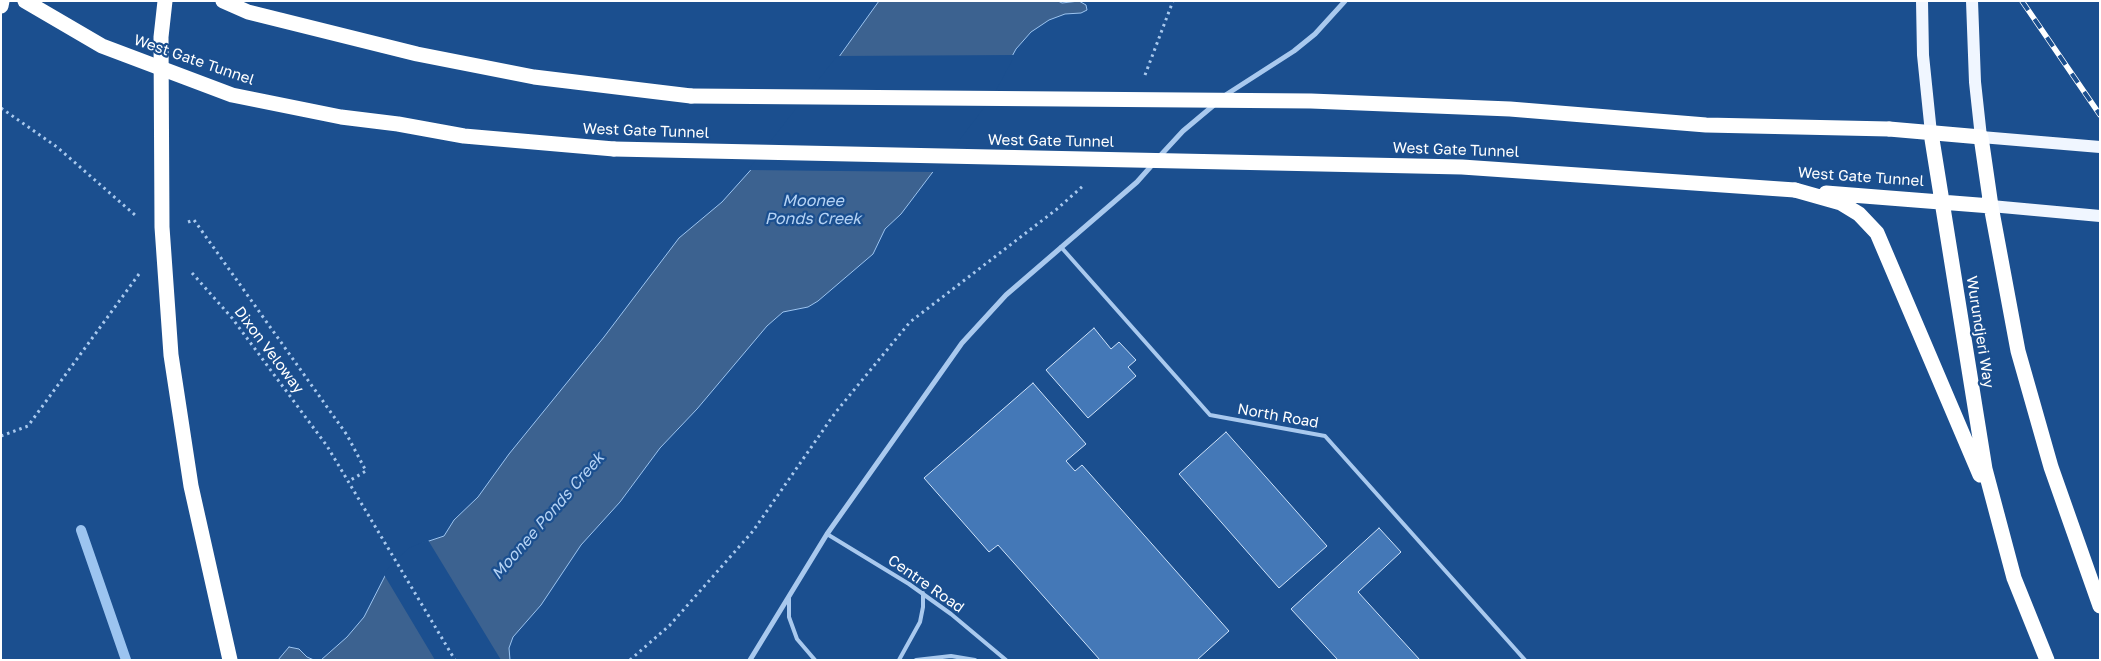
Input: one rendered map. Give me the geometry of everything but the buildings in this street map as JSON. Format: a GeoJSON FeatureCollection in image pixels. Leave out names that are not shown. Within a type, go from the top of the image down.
{"type":"FeatureCollection","features":[{"type":"Feature","properties":{"kind":"highway"},"geometry":{"type":"LineString","coordinates":[[1,6],[2,1]]}},
{"type":"Feature","properties":{"kind":"highway","name":"West Gate Tunnel"},"geometry":{"type":"LineString","coordinates":[[24,1],[102,46],[232,95],[341,117],[523,143],[614,149],[1462,166],[1991,206]]}},
{"type":"Feature","properties":{"kind":"highway"},"geometry":{"type":"LineString","coordinates":[[165,1],[161,38],[162,217],[171,355],[191,486],[230,660]]}},
{"type":"Feature","properties":{"kind":"highway"},"geometry":{"type":"LineString","coordinates":[[223,1],[248,12],[347,38],[534,78],[691,96],[1311,101],[1510,110],[1706,125],[1889,130],[1981,137],[1991,206],[2018,352],[2051,468],[2100,606]]}},
{"type":"Feature","properties":{"kind":"highway","name":"Wurundjeri Way"},"geometry":{"type":"LineString","coordinates":[[1931,133],[1940,201],[1985,469],[2014,578],[2047,660]]}},
{"type":"Feature","properties":{"kind":"highway"},"geometry":{"type":"LineString","coordinates":[[1795,190],[1841,203],[1859,214],[1877,233],[1994,508]]}},
{"type":"Feature","properties":{"kind":"main road","name":"Wurundjeri Way"},"geometry":{"type":"LineString","coordinates":[[1922,1],[1923,54],[1931,133]]}},
{"type":"Feature","properties":{"kind":"main road"},"geometry":{"type":"LineString","coordinates":[[1972,1],[1975,82],[1981,137],[2100,147]]}},
{"type":"Feature","properties":{"kind":"main road","name":"West Gate Tunnel"},"geometry":{"type":"LineString","coordinates":[[1991,206],[2100,216]]}},
{"type":"Feature","properties":{"kind":"street"},"geometry":{"type":"LineString","coordinates":[[750,660],[826,534],[962,343],[1006,295],[1137,182],[1200,115],[1257,73],[1294,51],[1315,34],[1345,1]]}},
{"type":"Feature","properties":{"kind":"lane","name":"North Road"},"geometry":{"type":"LineString","coordinates":[[1061,247],[1210,415],[1325,436],[1525,660]]}},
{"type":"Feature","properties":{"kind":"lane","name":"Centre Road"},"geometry":{"type":"LineString","coordinates":[[826,534],[882,566],[923,593],[1006,660]]}},
{"type":"Feature","properties":{"kind":"lane"},"geometry":{"type":"LineString","coordinates":[[899,660],[920,622],[923,593]]}},
{"type":"Feature","properties":{"kind":"lane"},"geometry":{"type":"LineString","coordinates":[[789,596],[789,617],[797,639],[816,660]]}},
{"type":"Feature","properties":{"kind":"lane"},"geometry":{"type":"LineString","coordinates":[[916,660],[951,656],[975,660]]}},
{"type":"Feature","properties":{"kind":"path"},"geometry":{"type":"LineString","coordinates":[[1145,76],[1173,1]]}},
{"type":"Feature","properties":{"kind":"path"},"geometry":{"type":"LineString","coordinates":[[1,108],[57,147],[138,218]]}},
{"type":"Feature","properties":{"kind":"path"},"geometry":{"type":"LineString","coordinates":[[630,660],[670,625],[753,531],[835,413],[910,322],[1058,208],[1086,183]]}},
{"type":"Feature","properties":{"kind":"path","name":"Dixon Veloway"},"geometry":{"type":"LineString","coordinates":[[186,266],[232,318],[277,377],[349,481],[455,660]]}},
{"type":"Feature","properties":{"kind":"path"},"geometry":{"type":"LineString","coordinates":[[347,435],[366,471],[349,481]]}},
{"type":"Feature","properties":{"kind":"water","name":"Moonee Ponds Creek"},"geometry":{"type":"Polygon","coordinates":[[[879,1],[1058,1],[1062,3],[1079,1],[1086,5],[1087,10],[1081,13],[1065,14],[1049,20],[1031,32],[1016,49],[991,95],[901,214],[885,229],[873,254],[818,301],[808,307],[783,312],[767,326],[697,409],[660,448],[620,502],[581,545],[541,605],[513,637],[509,648],[510,660],[321,660],[347,637],[364,617],[386,574],[423,543],[444,536],[454,520],[478,497],[509,454],[604,337],[679,238],[722,202],[757,163],[826,75],[879,1]]]}},
{"type":"Feature","properties":{"kind":"water"},"geometry":{"type":"Polygon","coordinates":[[[289,647],[299,649],[307,657],[314,660],[278,660],[289,647]]]}},
{"type":"Feature","properties":{"kind":"pier"},"geometry":{"type":"Polygon","coordinates":[[[1015,55],[993,96],[935,172],[748,170],[837,56],[1015,55]]]}},
{"type":"Feature","properties":{"kind":"pier"},"geometry":{"type":"Polygon","coordinates":[[[428,540],[501,660],[435,660],[383,573],[409,548],[428,540]]]}},
{"type":"Feature","properties":{"kind":"waterway"},"geometry":{"type":"LineString","coordinates":[[81,530],[126,660]]}},
{"type":"Feature","properties":{"kind":"railway"},"geometry":{"type":"LineString","coordinates":[[2022,1],[2100,115]]}}]}
